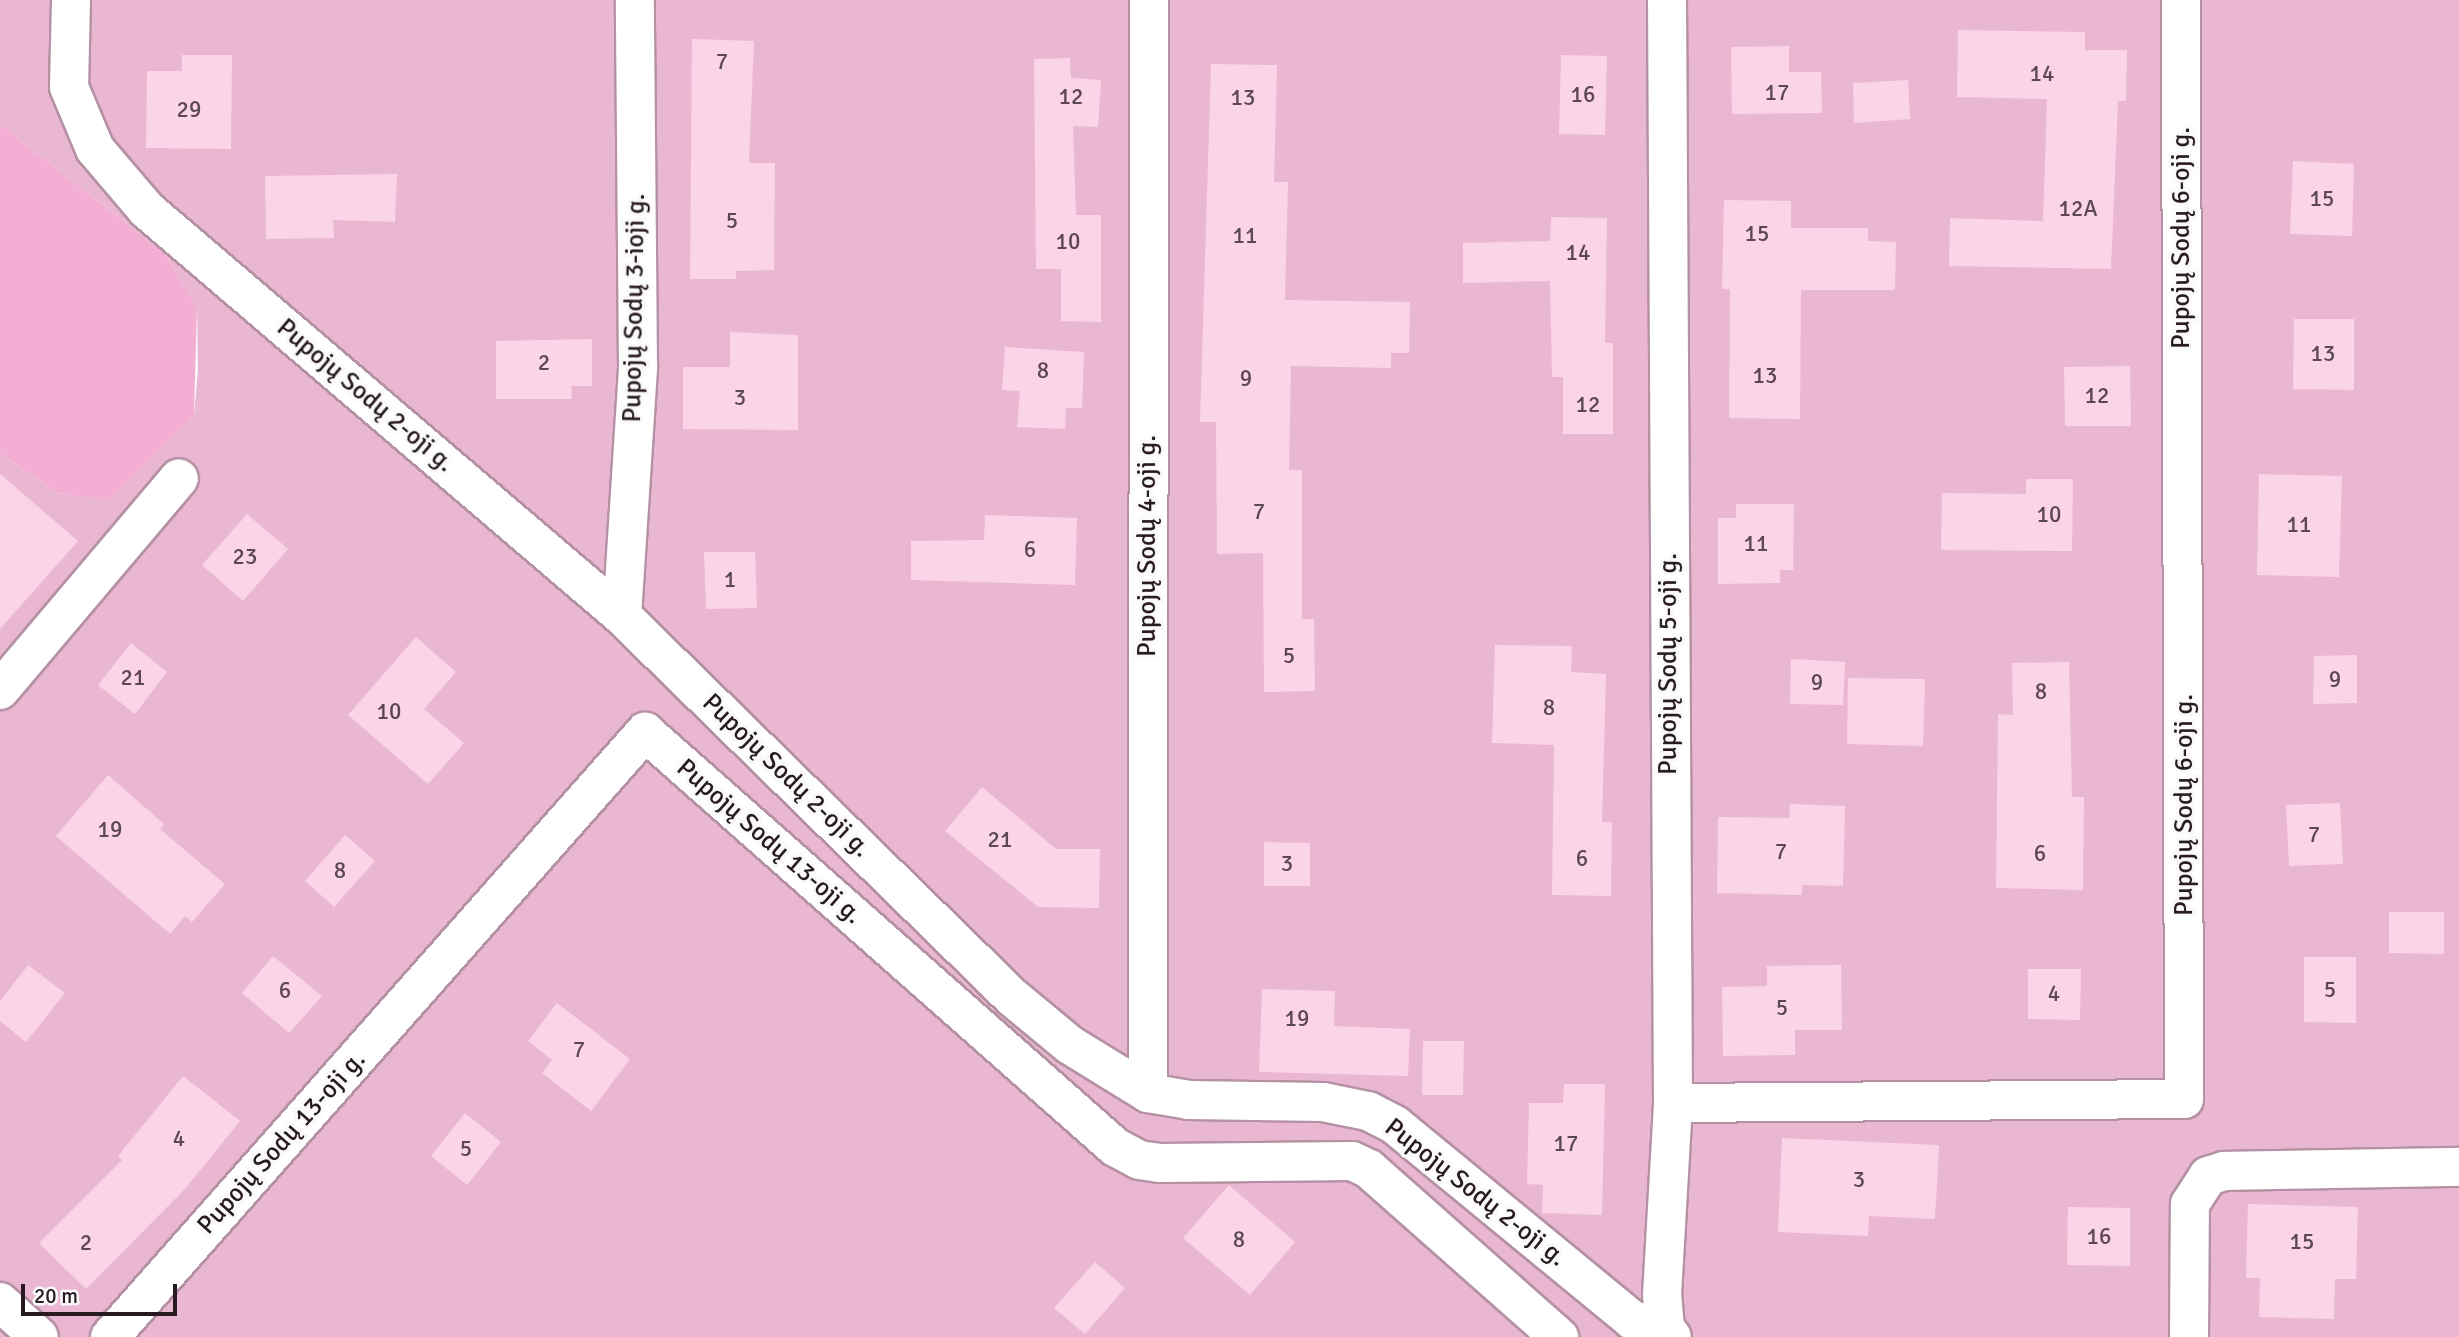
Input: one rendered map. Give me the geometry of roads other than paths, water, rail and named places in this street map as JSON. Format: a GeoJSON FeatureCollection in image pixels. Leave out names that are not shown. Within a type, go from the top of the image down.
{"type":"FeatureCollection","features":[{"type":"Feature","properties":{"kind":"street","name":"Pupojų Sodų 2-oji g."},"geometry":{"type":"LineString","coordinates":[[71,0],[69,87],[95,149],[147,210],[622,616],[1012,997],[1070,1045],[1148,1093],[1189,1100],[1323,1102],[1368,1111],[1395,1125],[1632,1320],[1664,1334]]}},
{"type":"Feature","properties":{"kind":"street","name":"Pupojų Sodų 3-ioji g."},"geometry":{"type":"LineString","coordinates":[[622,616],[638,366],[635,0]]}},
{"type":"Feature","properties":{"kind":"street","name":"Pupojų Sodų 4-oji g."},"geometry":{"type":"LineString","coordinates":[[1148,1093],[1149,0]]}},
{"type":"Feature","properties":{"kind":"street","name":"Pupojų Sodų 5-oji g."},"geometry":{"type":"LineString","coordinates":[[1664,1334],[1662,1295],[1673,1102],[1667,0]]}},
{"type":"Feature","properties":{"kind":"street","name":"Pupojų Sodų 6-oji g."},"geometry":{"type":"LineString","coordinates":[[1673,1102],[2184,1099],[2181,0]]}},
{"type":"Feature","properties":{"kind":"street"},"geometry":{"type":"LineString","coordinates":[[0,690],[179,478]]}},
{"type":"Feature","properties":{"kind":"street","name":"Pupojų Sodų 13-oji g."},"geometry":{"type":"LineString","coordinates":[[110,1337],[645,732],[1115,1147],[1139,1160],[1161,1163],[1352,1161],[1369,1169],[1559,1337]]}},
{"type":"Feature","properties":{"kind":"street"},"geometry":{"type":"LineString","coordinates":[[2189,1337],[2190,1204],[2208,1176],[2224,1171],[2459,1167]]}},
{"type":"Feature","properties":{"kind":"street"},"geometry":{"type":"LineString","coordinates":[[0,1303],[39,1337]]}}]}
